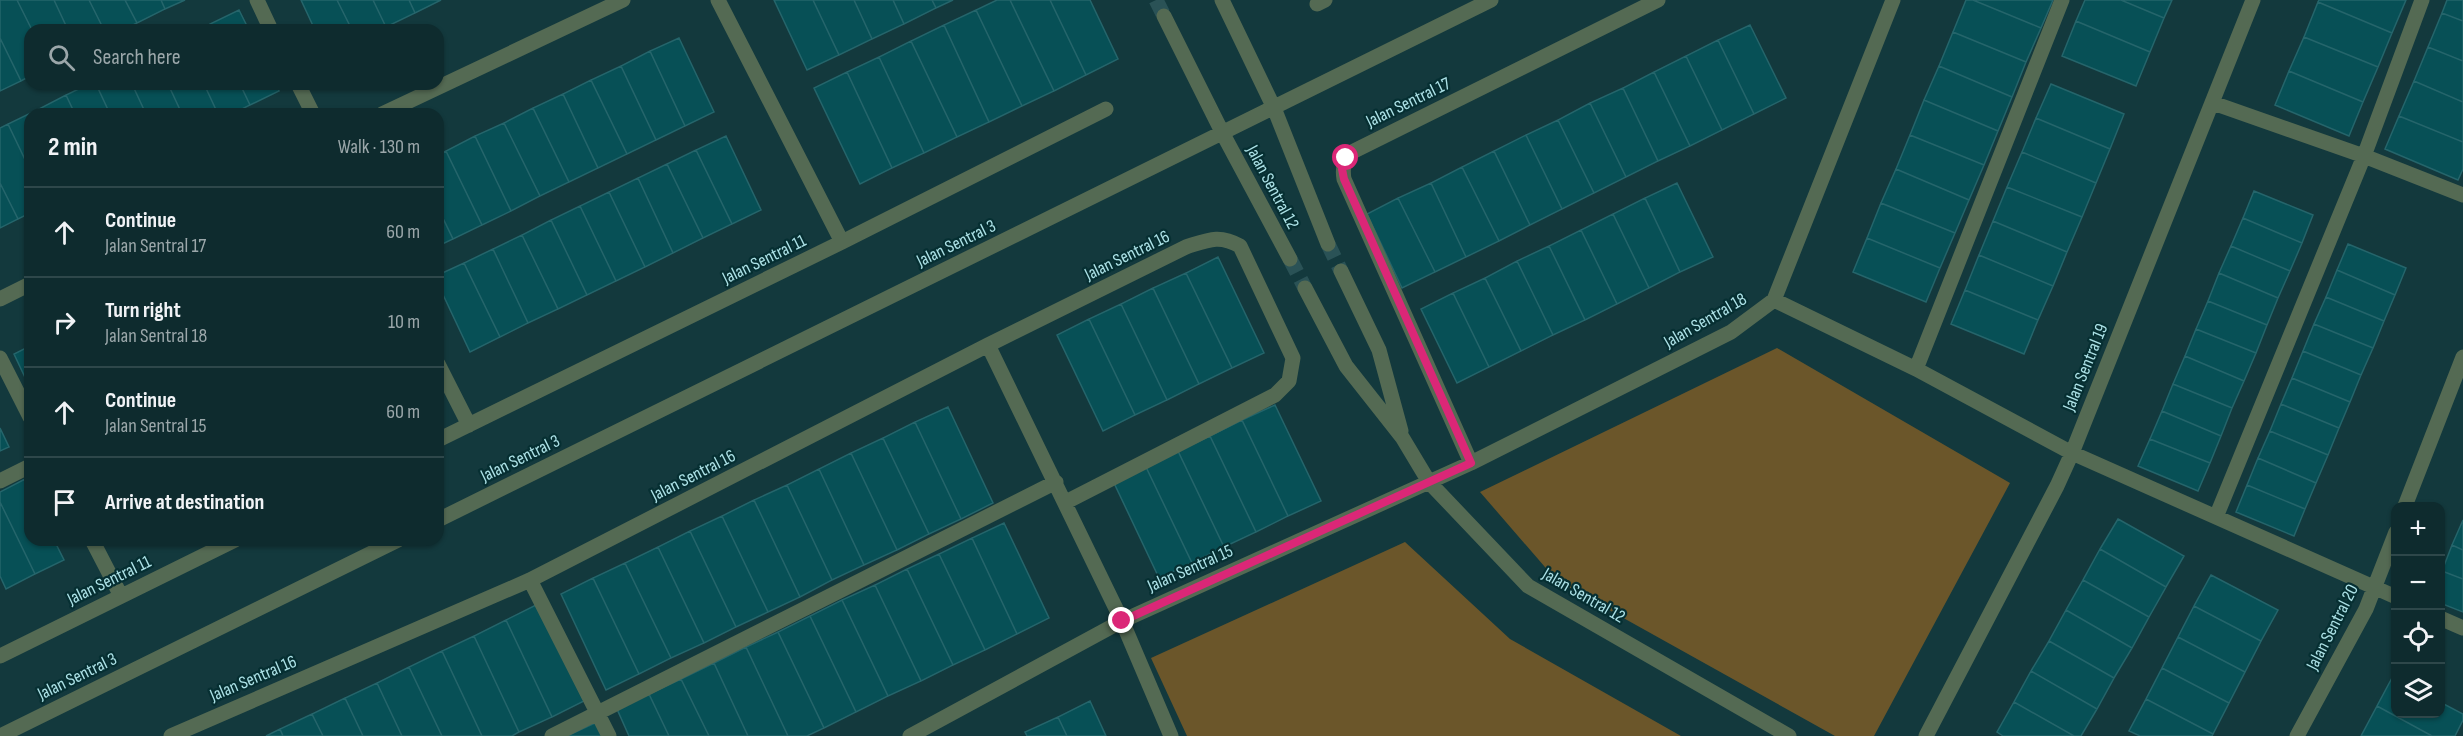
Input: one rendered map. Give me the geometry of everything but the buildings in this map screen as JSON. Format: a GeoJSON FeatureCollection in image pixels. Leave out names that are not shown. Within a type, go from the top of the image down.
{"type":"FeatureCollection","features":[{"type":"Feature","properties":{"kind":"street"},"geometry":{"type":"LineString","coordinates":[[256,0],[268,24]]}},
{"type":"Feature","properties":{"kind":"street"},"geometry":{"type":"LineString","coordinates":[[444,85],[624,0]]}},
{"type":"Feature","properties":{"kind":"street"},"geometry":{"type":"LineString","coordinates":[[718,0],[842,242]]}},
{"type":"Feature","properties":{"kind":"street","name":"Jalan Sentral 12"},"geometry":{"type":"LineString","coordinates":[[1222,0],[1275,108],[1328,244]]}},
{"type":"Feature","properties":{"kind":"street","name":"Jalan Sentral 3"},"geometry":{"type":"LineString","coordinates":[[444,517],[1491,0]]}},
{"type":"Feature","properties":{"kind":"street","name":"Jalan Sentral 17"},"geometry":{"type":"LineString","coordinates":[[1471,463],[1344,179],[1342,169],[1346,158],[1354,151],[1658,0]]}},
{"type":"Feature","properties":{"kind":"street","name":"Jalan Sentral 18"},"geometry":{"type":"LineString","coordinates":[[1429,482],[1731,332],[1774,300],[1893,0]]}},
{"type":"Feature","properties":{"kind":"street"},"geometry":{"type":"LineString","coordinates":[[1916,369],[2062,0]]}},
{"type":"Feature","properties":{"kind":"street","name":"Jalan Sentral 19"},"geometry":{"type":"LineString","coordinates":[[1926,736],[2072,453],[2253,0]]}},
{"type":"Feature","properties":{"kind":"street"},"geometry":{"type":"LineString","coordinates":[[2216,517],[2364,156],[2422,0]]}},
{"type":"Feature","properties":{"kind":"street","name":"Jalan Sentral 12"},"geometry":{"type":"LineString","coordinates":[[1164,16],[1223,134],[1290,259]]}},
{"type":"Feature","properties":{"kind":"street"},"geometry":{"type":"LineString","coordinates":[[301,90],[310,108]]}},
{"type":"Feature","properties":{"kind":"street"},"geometry":{"type":"LineString","coordinates":[[395,108],[433,90]]}},
{"type":"Feature","properties":{"kind":"street"},"geometry":{"type":"LineString","coordinates":[[2213,103],[2364,156],[2463,195]]}},
{"type":"Feature","properties":{"kind":"street","name":"Jalan Sentral 11"},"geometry":{"type":"LineString","coordinates":[[444,437],[842,242],[1106,109]]}},
{"type":"Feature","properties":{"kind":"street","name":"Jalan Sentral 16"},"geometry":{"type":"LineString","coordinates":[[171,736],[530,580],[988,345],[1186,247],[1211,239],[1227,239],[1240,246],[1293,358],[1289,381],[1275,395],[1066,502]]}},
{"type":"Feature","properties":{"kind":"street","name":"Jalan Sentral 12"},"geometry":{"type":"LineString","coordinates":[[1341,271],[1379,350],[1402,437]]}},
{"type":"Feature","properties":{"kind":"street"},"geometry":{"type":"LineString","coordinates":[[0,299],[24,287]]}},
{"type":"Feature","properties":{"kind":"street","name":"Jalan Sentral 12"},"geometry":{"type":"LineString","coordinates":[[1305,288],[1346,366],[1402,437],[1429,482],[1528,586],[1789,736]]}},
{"type":"Feature","properties":{"kind":"street"},"geometry":{"type":"LineString","coordinates":[[1774,300],[1916,369],[2072,453],[2391,595]]}},
{"type":"Feature","properties":{"kind":"street"},"geometry":{"type":"LineString","coordinates":[[988,345],[1122,621],[1171,736]]}},
{"type":"Feature","properties":{"kind":"street"},"geometry":{"type":"LineString","coordinates":[[2407,502],[2463,357]]}},
{"type":"Feature","properties":{"kind":"street"},"geometry":{"type":"LineString","coordinates":[[0,358],[24,405]]}},
{"type":"Feature","properties":{"kind":"street"},"geometry":{"type":"LineString","coordinates":[[444,376],[469,425]]}},
{"type":"Feature","properties":{"kind":"street"},"geometry":{"type":"LineString","coordinates":[[0,480],[24,469]]}},
{"type":"Feature","properties":{"kind":"street"},"geometry":{"type":"LineString","coordinates":[[552,736],[1056,482]]}},
{"type":"Feature","properties":{"kind":"street","name":"Jalan Sentral 15"},"geometry":{"type":"LineString","coordinates":[[910,736],[1122,621],[1429,482]]}},
{"type":"Feature","properties":{"kind":"street","name":"Jalan Sentral 20"},"geometry":{"type":"LineString","coordinates":[[2296,736],[2366,609],[2391,545]]}},
{"type":"Feature","properties":{"kind":"street"},"geometry":{"type":"LineString","coordinates":[[95,546],[121,596]]}},
{"type":"Feature","properties":{"kind":"street","name":"Jalan Sentral 11"},"geometry":{"type":"LineString","coordinates":[[0,656],[223,546]]}},
{"type":"Feature","properties":{"kind":"street","name":"Jalan Sentral 3"},"geometry":{"type":"LineString","coordinates":[[0,736],[386,546]]}},
{"type":"Feature","properties":{"kind":"street"},"geometry":{"type":"LineString","coordinates":[[530,580],[609,736]]}},
{"type":"Feature","properties":{"kind":"street"},"geometry":{"type":"LineString","coordinates":[[2445,620],[2463,628]]}},
{"type":"Feature","properties":{"kind":"shaded area"},"geometry":{"type":"Polygon","coordinates":[[[1777,348],[2010,483],[1874,736],[1835,736],[1557,581],[1480,492],[1777,348]]]}},
{"type":"Feature","properties":{"kind":"shaded area"},"geometry":{"type":"Polygon","coordinates":[[[1405,542],[1510,639],[1681,736],[1187,736],[1151,658],[1405,542]]]}},
{"type":"Feature","properties":{"kind":"tunnel"},"geometry":{"type":"LineString","coordinates":[[1156,0],[1164,16]]}},
{"type":"Feature","properties":{"kind":"tunnel"},"geometry":{"type":"LineString","coordinates":[[1328,244],[1341,271]]}},
{"type":"Feature","properties":{"kind":"tunnel"},"geometry":{"type":"LineString","coordinates":[[1290,259],[1305,288]]}},
{"type":"Feature","properties":{"kind":"route"},"geometry":{"type":"LineString","coordinates":[[1122,621],[1471,463],[1344,179],[1342,169],[1346,158]]}}]}
